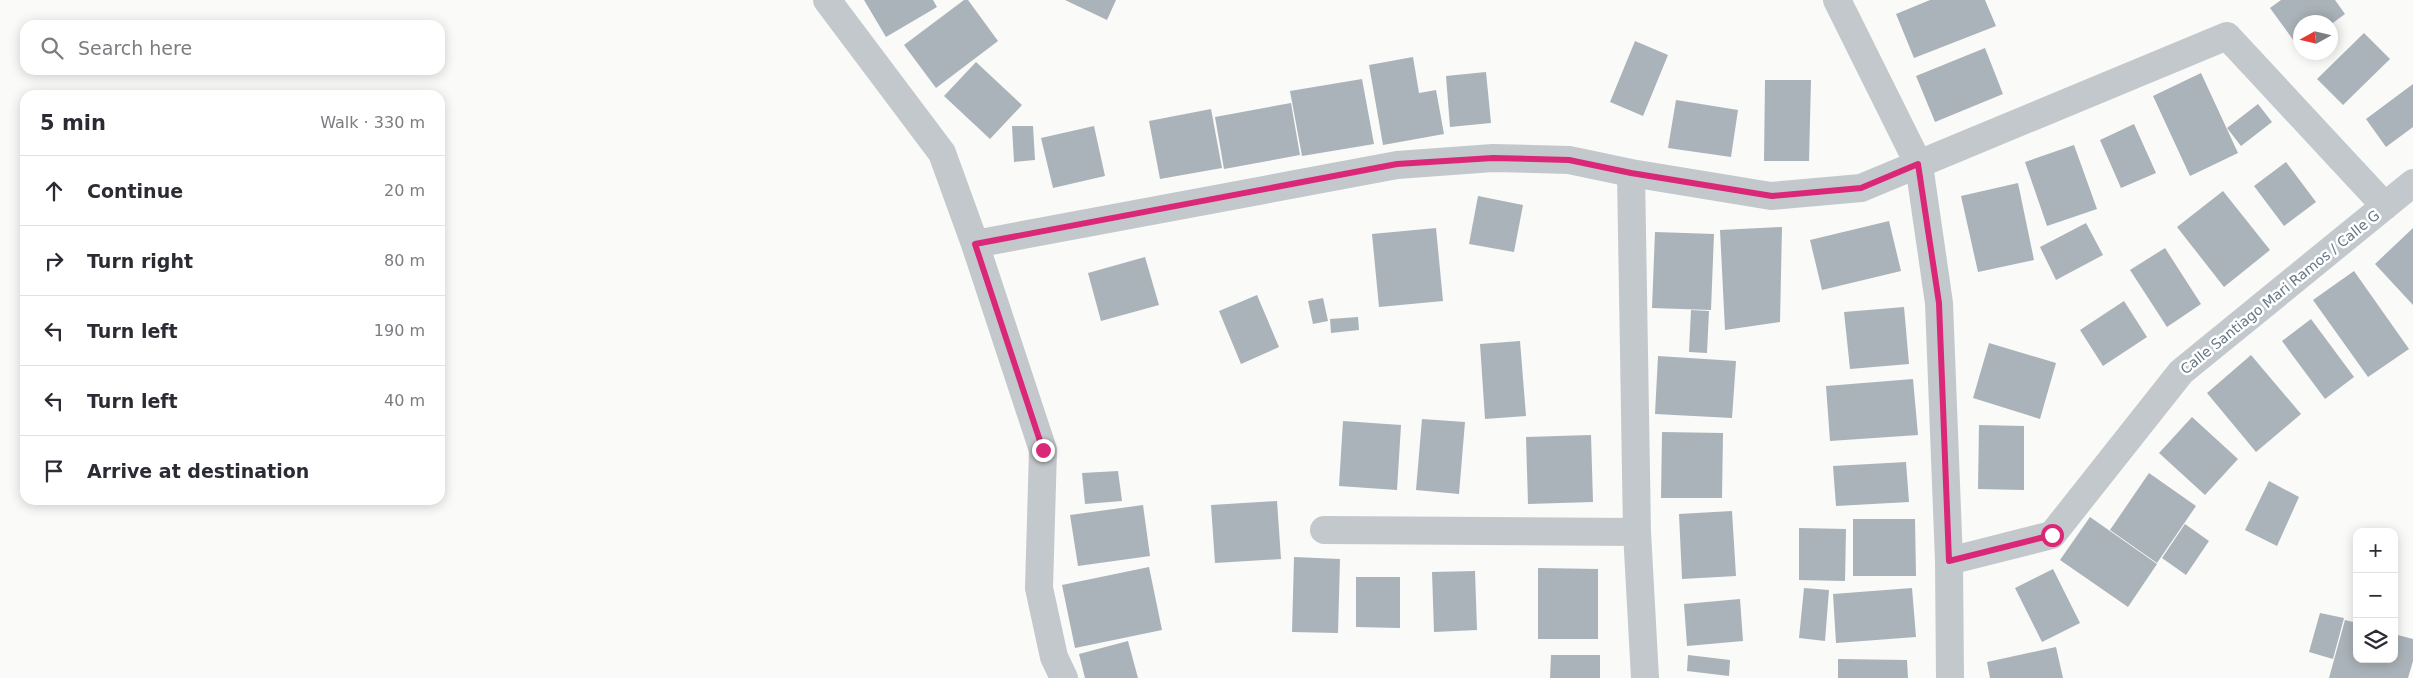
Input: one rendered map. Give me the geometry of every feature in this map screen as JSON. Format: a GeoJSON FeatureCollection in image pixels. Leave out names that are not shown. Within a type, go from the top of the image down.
{"type":"FeatureCollection","features":[{"type":"Feature","properties":{"kind":"street"},"geometry":{"type":"LineString","coordinates":[[827,0],[942,153],[975,244],[1043,450],[1039,588],[1054,656],[1064,678]]}},
{"type":"Feature","properties":{"kind":"street"},"geometry":{"type":"LineString","coordinates":[[1837,0],[1918,164],[1939,303],[1949,561],[1950,678]]}},
{"type":"Feature","properties":{"kind":"street"},"geometry":{"type":"LineString","coordinates":[[975,244],[1397,164],[1493,158],[1569,160],[1631,173],[1772,196],[1861,188],[2227,36],[2385,206]]}},
{"type":"Feature","properties":{"kind":"street"},"geometry":{"type":"LineString","coordinates":[[1631,173],[1638,532],[1645,678]]}},
{"type":"Feature","properties":{"kind":"street","name":"Calle Santiago Mari Ramos / Calle G"},"geometry":{"type":"LineString","coordinates":[[1949,561],[2052,535],[2181,372],[2413,182]]}},
{"type":"Feature","properties":{"kind":"street"},"geometry":{"type":"LineString","coordinates":[[1324,530],[1638,532]]}},
{"type":"Feature","properties":{"kind":"building"},"geometry":{"type":"Polygon","coordinates":[[[864,0],[933,0],[937,7],[886,37],[864,0]]]}},
{"type":"Feature","properties":{"kind":"building"},"geometry":{"type":"Polygon","coordinates":[[[964,0],[968,0],[998,41],[936,88],[904,45],[964,0]]]}},
{"type":"Feature","properties":{"kind":"building"},"geometry":{"type":"Polygon","coordinates":[[[1065,0],[1116,0],[1107,20],[1065,0]]]}},
{"type":"Feature","properties":{"kind":"building"},"geometry":{"type":"Polygon","coordinates":[[[1930,0],[1985,0],[1996,26],[1914,58],[1896,14],[1930,0]]]}},
{"type":"Feature","properties":{"kind":"building"},"geometry":{"type":"Polygon","coordinates":[[[2281,0],[2335,0],[2345,14],[2338,19],[2338,15],[2293,15],[2293,40],[2270,8],[2281,0]]]}},
{"type":"Feature","properties":{"kind":"building"},"geometry":{"type":"Polygon","coordinates":[[[2364,33],[2390,59],[2343,105],[2317,79],[2364,33]]]}},
{"type":"Feature","properties":{"kind":"building"},"geometry":{"type":"Polygon","coordinates":[[[1635,41],[1668,55],[1643,116],[1610,102],[1635,41]]]}},
{"type":"Feature","properties":{"kind":"building"},"geometry":{"type":"Polygon","coordinates":[[[1985,48],[2003,94],[1935,122],[1916,76],[1985,48]]]}},
{"type":"Feature","properties":{"kind":"building"},"geometry":{"type":"Polygon","coordinates":[[[1413,57],[1419,93],[1436,90],[1444,134],[1383,145],[1369,65],[1413,57]]]}},
{"type":"Feature","properties":{"kind":"building"},"geometry":{"type":"Polygon","coordinates":[[[976,62],[1022,105],[990,139],[944,96],[976,62]]]}},
{"type":"Feature","properties":{"kind":"building"},"geometry":{"type":"Polygon","coordinates":[[[1486,72],[1491,123],[1450,127],[1446,76],[1486,72]]]}},
{"type":"Feature","properties":{"kind":"building"},"geometry":{"type":"Polygon","coordinates":[[[2201,73],[2238,153],[2190,176],[2153,96],[2201,73]]]}},
{"type":"Feature","properties":{"kind":"building"},"geometry":{"type":"Polygon","coordinates":[[[1362,79],[1374,144],[1302,156],[1290,91],[1362,79]]]}},
{"type":"Feature","properties":{"kind":"building"},"geometry":{"type":"Polygon","coordinates":[[[1765,80],[1811,80],[1809,161],[1764,161],[1765,80]]]}},
{"type":"Feature","properties":{"kind":"building"},"geometry":{"type":"Polygon","coordinates":[[[2413,84],[2413,127],[2386,147],[2366,119],[2413,84]]]}},
{"type":"Feature","properties":{"kind":"building"},"geometry":{"type":"Polygon","coordinates":[[[1676,100],[1738,110],[1731,157],[1668,148],[1676,100]]]}},
{"type":"Feature","properties":{"kind":"building"},"geometry":{"type":"Polygon","coordinates":[[[1291,103],[1300,155],[1224,169],[1215,117],[1291,103]]]}},
{"type":"Feature","properties":{"kind":"building"},"geometry":{"type":"Polygon","coordinates":[[[2258,104],[2272,122],[2241,146],[2227,128],[2258,104]]]}},
{"type":"Feature","properties":{"kind":"building"},"geometry":{"type":"Polygon","coordinates":[[[1211,109],[1222,168],[1160,179],[1149,121],[1211,109]]]}},
{"type":"Feature","properties":{"kind":"building"},"geometry":{"type":"Polygon","coordinates":[[[2134,124],[2156,173],[2121,188],[2100,140],[2134,124]]]}},
{"type":"Feature","properties":{"kind":"building"},"geometry":{"type":"Polygon","coordinates":[[[1012,126],[1033,126],[1035,160],[1014,162],[1012,126]]]}},
{"type":"Feature","properties":{"kind":"building"},"geometry":{"type":"Polygon","coordinates":[[[1094,126],[1105,176],[1053,188],[1041,138],[1094,126]]]}},
{"type":"Feature","properties":{"kind":"building"},"geometry":{"type":"Polygon","coordinates":[[[2074,145],[2097,209],[2047,226],[2025,162],[2074,145]]]}},
{"type":"Feature","properties":{"kind":"building"},"geometry":{"type":"Polygon","coordinates":[[[2286,162],[2316,202],[2284,226],[2254,186],[2286,162]]]}},
{"type":"Feature","properties":{"kind":"building"},"geometry":{"type":"Polygon","coordinates":[[[2018,183],[2034,260],[1978,272],[1961,196],[2018,183]]]}},
{"type":"Feature","properties":{"kind":"building"},"geometry":{"type":"Polygon","coordinates":[[[2223,191],[2270,250],[2224,287],[2177,227],[2223,191]]]}},
{"type":"Feature","properties":{"kind":"building"},"geometry":{"type":"Polygon","coordinates":[[[1478,196],[1523,205],[1514,252],[1469,244],[1478,196]]]}},
{"type":"Feature","properties":{"kind":"building"},"geometry":{"type":"Polygon","coordinates":[[[1889,221],[1901,271],[1822,290],[1810,240],[1889,221]]]}},
{"type":"Feature","properties":{"kind":"building"},"geometry":{"type":"Polygon","coordinates":[[[2086,223],[2103,255],[2056,280],[2040,247],[2086,223]]]}},
{"type":"Feature","properties":{"kind":"building"},"geometry":{"type":"Polygon","coordinates":[[[1782,227],[1780,322],[1725,330],[1720,230],[1782,227]]]}},
{"type":"Feature","properties":{"kind":"building"},"geometry":{"type":"Polygon","coordinates":[[[1436,228],[1443,301],[1379,307],[1372,234],[1436,228]]]}},
{"type":"Feature","properties":{"kind":"building"},"geometry":{"type":"Polygon","coordinates":[[[2413,228],[2413,305],[2375,264],[2413,228]]]}},
{"type":"Feature","properties":{"kind":"building"},"geometry":{"type":"Polygon","coordinates":[[[1655,232],[1714,234],[1711,310],[1652,308],[1655,232]]]}},
{"type":"Feature","properties":{"kind":"building"},"geometry":{"type":"Polygon","coordinates":[[[2165,248],[2201,304],[2167,327],[2130,270],[2165,248]]]}},
{"type":"Feature","properties":{"kind":"building"},"geometry":{"type":"Polygon","coordinates":[[[1145,257],[1159,305],[1101,321],[1088,273],[1145,257]]]}},
{"type":"Feature","properties":{"kind":"building"},"geometry":{"type":"Polygon","coordinates":[[[2354,271],[2409,349],[2368,377],[2313,300],[2354,271]]]}},
{"type":"Feature","properties":{"kind":"building"},"geometry":{"type":"Polygon","coordinates":[[[1257,295],[1279,347],[1241,364],[1219,311],[1257,295]]]}},
{"type":"Feature","properties":{"kind":"building"},"geometry":{"type":"Polygon","coordinates":[[[1323,298],[1328,321],[1313,324],[1308,301],[1323,298]]]}},
{"type":"Feature","properties":{"kind":"building"},"geometry":{"type":"Polygon","coordinates":[[[2124,301],[2147,337],[2103,366],[2080,330],[2124,301]]]}},
{"type":"Feature","properties":{"kind":"building"},"geometry":{"type":"Polygon","coordinates":[[[1904,307],[1909,364],[1850,369],[1844,312],[1904,307]]]}},
{"type":"Feature","properties":{"kind":"building"},"geometry":{"type":"Polygon","coordinates":[[[1691,310],[1709,311],[1707,353],[1689,352],[1691,310]]]}},
{"type":"Feature","properties":{"kind":"building"},"geometry":{"type":"Polygon","coordinates":[[[1358,317],[1359,330],[1331,333],[1330,319],[1358,317]]]}},
{"type":"Feature","properties":{"kind":"building"},"geometry":{"type":"Polygon","coordinates":[[[2311,319],[2354,377],[2325,399],[2282,341],[2311,319]]]}},
{"type":"Feature","properties":{"kind":"building"},"geometry":{"type":"Polygon","coordinates":[[[1520,341],[1526,416],[1485,419],[1480,344],[1520,341]]]}},
{"type":"Feature","properties":{"kind":"building"},"geometry":{"type":"Polygon","coordinates":[[[1989,343],[2056,363],[2040,419],[1973,398],[1989,343]]]}},
{"type":"Feature","properties":{"kind":"building"},"geometry":{"type":"Polygon","coordinates":[[[2251,355],[2301,414],[2256,452],[2207,393],[2251,355]]]}},
{"type":"Feature","properties":{"kind":"building"},"geometry":{"type":"Polygon","coordinates":[[[1658,356],[1736,361],[1732,418],[1655,414],[1658,356]]]}},
{"type":"Feature","properties":{"kind":"building"},"geometry":{"type":"Polygon","coordinates":[[[1913,379],[1918,435],[1830,441],[1826,386],[1913,379]]]}},
{"type":"Feature","properties":{"kind":"building"},"geometry":{"type":"Polygon","coordinates":[[[2192,417],[2238,459],[2205,495],[2159,453],[2192,417]]]}},
{"type":"Feature","properties":{"kind":"building"},"geometry":{"type":"Polygon","coordinates":[[[1422,419],[1465,422],[1459,494],[1416,490],[1422,419]]]}},
{"type":"Feature","properties":{"kind":"building"},"geometry":{"type":"Polygon","coordinates":[[[1343,421],[1401,425],[1397,490],[1339,486],[1343,421]]]}},
{"type":"Feature","properties":{"kind":"building"},"geometry":{"type":"Polygon","coordinates":[[[1979,425],[2024,426],[2024,490],[1978,489],[1979,425]]]}},
{"type":"Feature","properties":{"kind":"building"},"geometry":{"type":"Polygon","coordinates":[[[1662,432],[1723,433],[1722,498],[1661,498],[1662,432]]]}},
{"type":"Feature","properties":{"kind":"building"},"geometry":{"type":"Polygon","coordinates":[[[1591,435],[1593,502],[1528,504],[1526,437],[1591,435]]]}},
{"type":"Feature","properties":{"kind":"building"},"geometry":{"type":"Polygon","coordinates":[[[1906,462],[1909,502],[1836,506],[1833,466],[1906,462]]]}},
{"type":"Feature","properties":{"kind":"building"},"geometry":{"type":"Polygon","coordinates":[[[1118,471],[1122,501],[1085,504],[1082,473],[1118,471]]]}},
{"type":"Feature","properties":{"kind":"building"},"geometry":{"type":"Polygon","coordinates":[[[2149,473],[2196,506],[2157,563],[2110,530],[2149,473]]]}},
{"type":"Feature","properties":{"kind":"building"},"geometry":{"type":"Polygon","coordinates":[[[2269,481],[2299,497],[2277,546],[2245,530],[2269,481]]]}},
{"type":"Feature","properties":{"kind":"building"},"geometry":{"type":"Polygon","coordinates":[[[1277,501],[1281,559],[1215,563],[1211,505],[1277,501]]]}},
{"type":"Feature","properties":{"kind":"building"},"geometry":{"type":"Polygon","coordinates":[[[1143,505],[1150,556],[1078,566],[1070,515],[1143,505]]]}},
{"type":"Feature","properties":{"kind":"building"},"geometry":{"type":"Polygon","coordinates":[[[1732,511],[1736,576],[1682,579],[1679,514],[1732,511]]]}},
{"type":"Feature","properties":{"kind":"building"},"geometry":{"type":"Polygon","coordinates":[[[2090,517],[2157,564],[2128,607],[2060,560],[2090,517]]]}},
{"type":"Feature","properties":{"kind":"building"},"geometry":{"type":"Polygon","coordinates":[[[1853,519],[1915,519],[1916,576],[1853,576],[1853,519]]]}},
{"type":"Feature","properties":{"kind":"building"},"geometry":{"type":"Polygon","coordinates":[[[2185,524],[2209,541],[2186,575],[2162,558],[2185,524]]]}},
{"type":"Feature","properties":{"kind":"building"},"geometry":{"type":"Polygon","coordinates":[[[1799,528],[1846,529],[1845,581],[1799,580],[1799,528]]]}},
{"type":"Feature","properties":{"kind":"building"},"geometry":{"type":"Polygon","coordinates":[[[1294,557],[1340,559],[1338,633],[1292,632],[1294,557]]]}},
{"type":"Feature","properties":{"kind":"building"},"geometry":{"type":"Polygon","coordinates":[[[1149,567],[1162,630],[1075,648],[1062,585],[1149,567]]]}},
{"type":"Feature","properties":{"kind":"building"},"geometry":{"type":"Polygon","coordinates":[[[1538,568],[1598,569],[1598,639],[1538,639],[1538,568]]]}},
{"type":"Feature","properties":{"kind":"building"},"geometry":{"type":"Polygon","coordinates":[[[2053,569],[2080,623],[2042,642],[2015,588],[2053,569]]]}},
{"type":"Feature","properties":{"kind":"building"},"geometry":{"type":"Polygon","coordinates":[[[1475,571],[1477,630],[1434,632],[1432,572],[1475,571]]]}},
{"type":"Feature","properties":{"kind":"building"},"geometry":{"type":"Polygon","coordinates":[[[1356,577],[1400,577],[1400,628],[1356,627],[1356,577]]]}},
{"type":"Feature","properties":{"kind":"building"},"geometry":{"type":"Polygon","coordinates":[[[1804,588],[1829,590],[1825,641],[1799,638],[1804,588]]]}},
{"type":"Feature","properties":{"kind":"building"},"geometry":{"type":"Polygon","coordinates":[[[1912,588],[1916,637],[1836,643],[1833,594],[1912,588]]]}},
{"type":"Feature","properties":{"kind":"building"},"geometry":{"type":"Polygon","coordinates":[[[1740,599],[1743,641],[1687,646],[1684,604],[1740,599]]]}},
{"type":"Feature","properties":{"kind":"building"},"geometry":{"type":"Polygon","coordinates":[[[2320,613],[2344,618],[2333,659],[2309,652],[2320,613]]]}},
{"type":"Feature","properties":{"kind":"building"},"geometry":{"type":"Polygon","coordinates":[[[2345,620],[2353,622],[2353,663],[2398,663],[2398,635],[2413,639],[2413,661],[2408,678],[2329,678],[2345,620]]]}},
{"type":"Feature","properties":{"kind":"building"},"geometry":{"type":"Polygon","coordinates":[[[1128,641],[1138,678],[1085,678],[1079,654],[1128,641]]]}},
{"type":"Feature","properties":{"kind":"building"},"geometry":{"type":"Polygon","coordinates":[[[2056,647],[2063,678],[1990,678],[1987,662],[2056,647]]]}},
{"type":"Feature","properties":{"kind":"building"},"geometry":{"type":"Polygon","coordinates":[[[1551,655],[1600,655],[1600,678],[1550,678],[1551,655]]]}},
{"type":"Feature","properties":{"kind":"building"},"geometry":{"type":"Polygon","coordinates":[[[1688,655],[1730,660],[1729,676],[1687,671],[1688,655]]]}},
{"type":"Feature","properties":{"kind":"building"},"geometry":{"type":"Polygon","coordinates":[[[1838,659],[1907,660],[1908,678],[1838,678],[1838,659]]]}},
{"type":"Feature","properties":{"kind":"route"},"geometry":{"type":"LineString","coordinates":[[1043,450],[975,244],[1397,164],[1493,158],[1569,160],[1631,173],[1772,196],[1861,188],[1918,164],[1939,303],[1949,561],[2052,535]]}}]}
